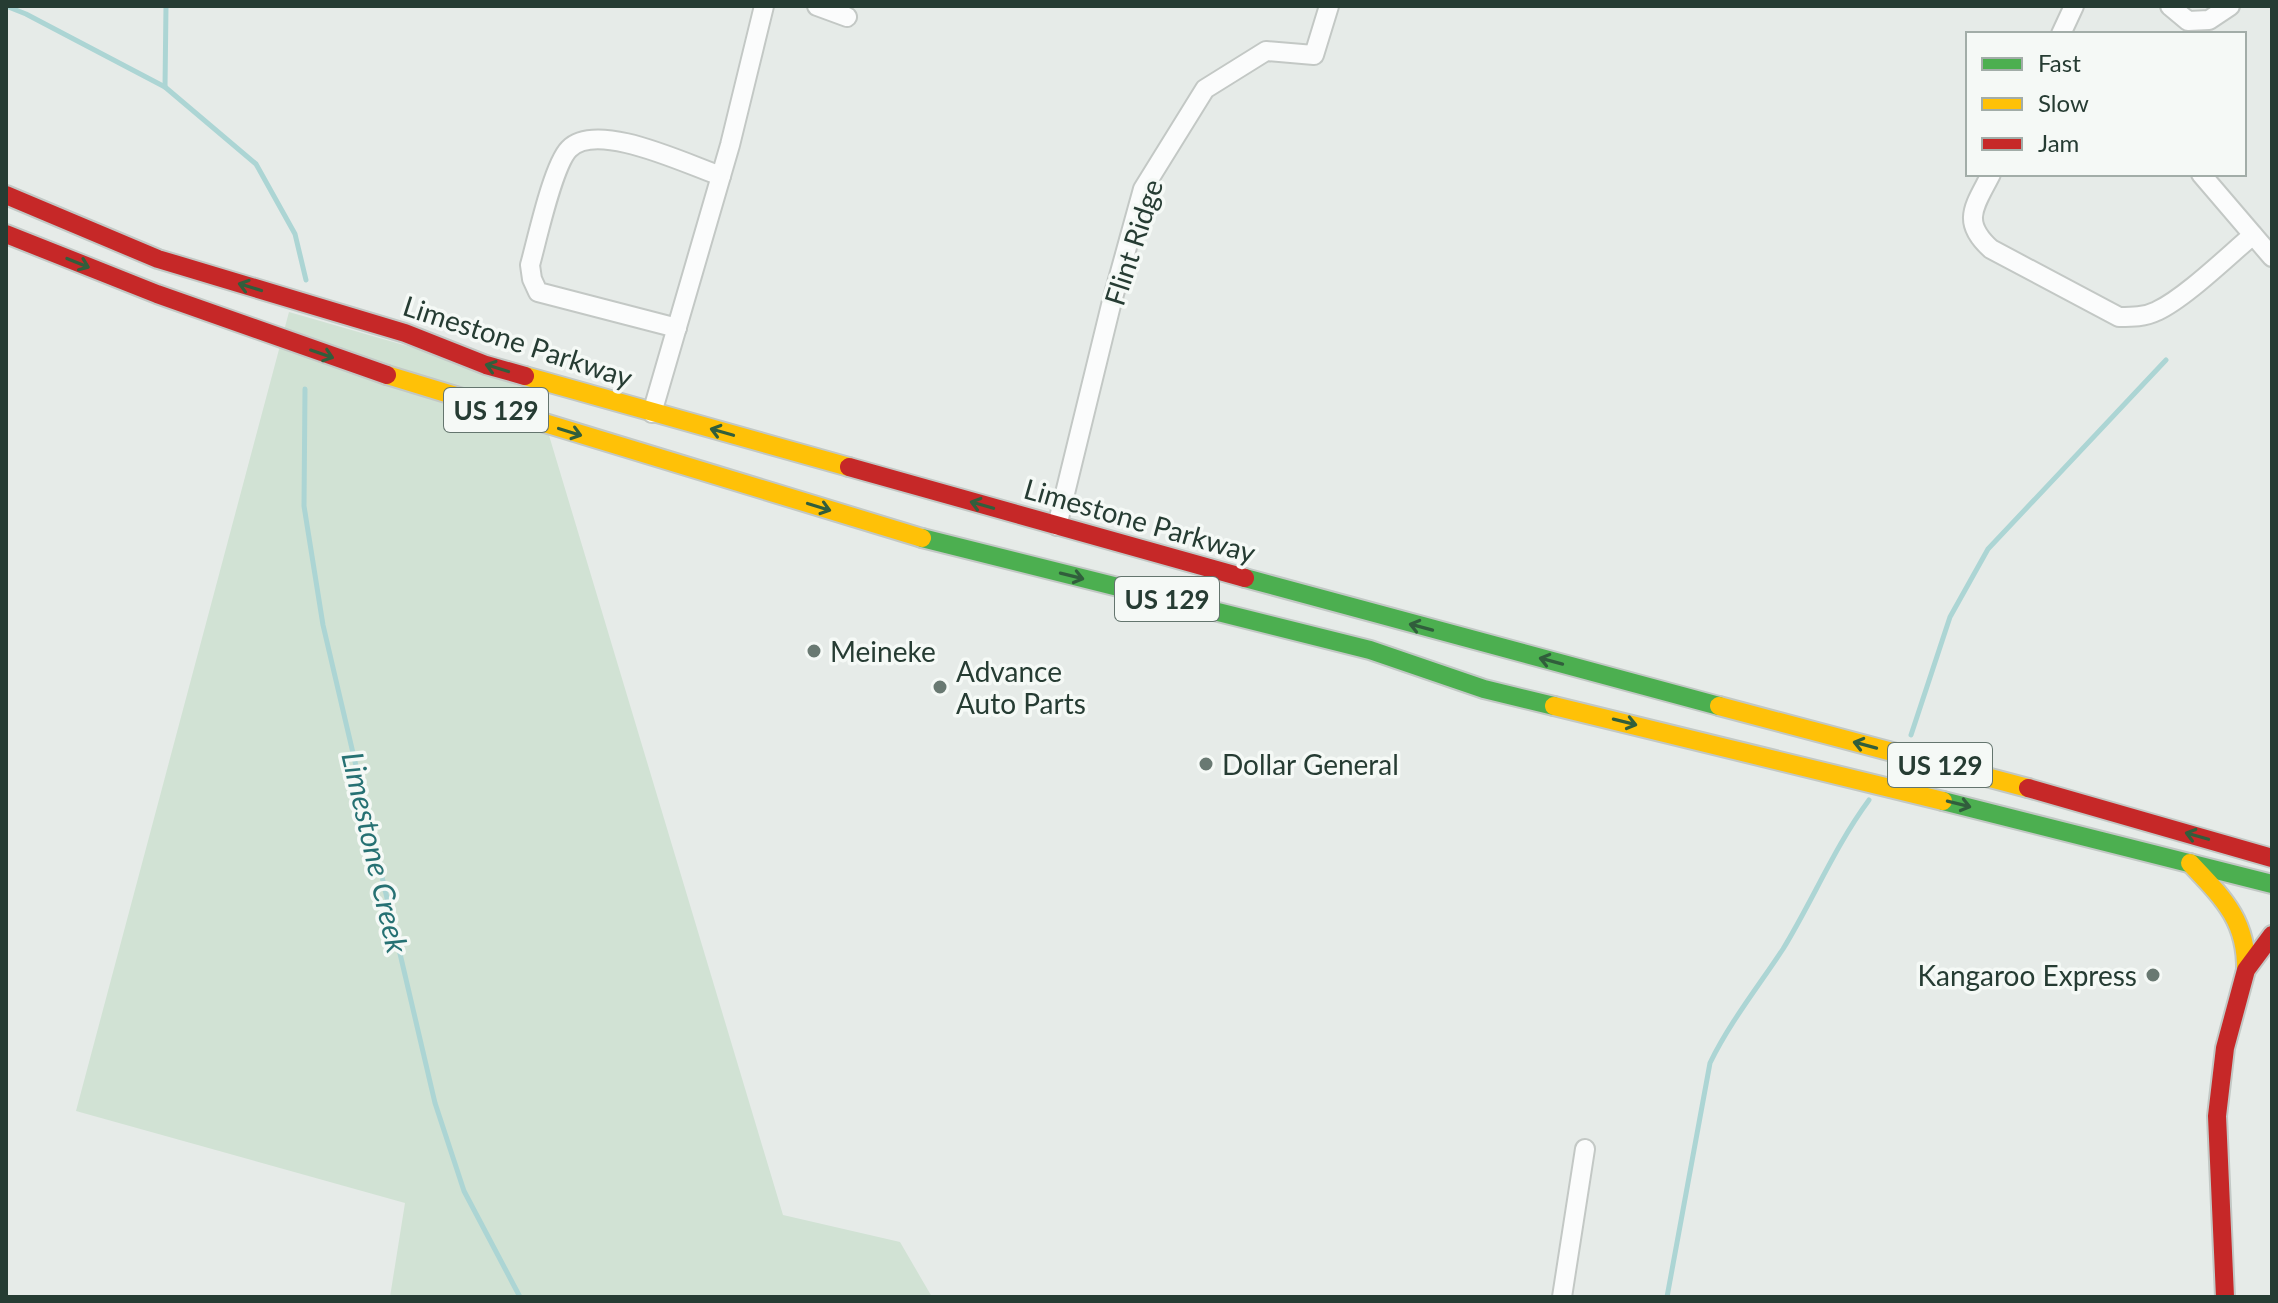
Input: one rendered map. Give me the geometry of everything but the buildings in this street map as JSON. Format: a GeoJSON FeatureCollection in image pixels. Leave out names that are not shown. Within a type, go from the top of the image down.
{"type":"FeatureCollection","features":[{"type":"Feature","properties":{"kind":"main road","name":"Limestone Parkway"},"geometry":{"type":"LineString","coordinates":[[6,195],[158,259],[405,333],[646,433],[927,539],[1370,650],[1490,668],[2042,792],[2272,858]]}},
{"type":"Feature","properties":{"kind":"main road","name":"Limestone Parkway"},"geometry":{"type":"LineString","coordinates":[[6,234],[324,355],[646,433],[1057,526],[1490,668],[2272,884]]}},
{"type":"Feature","properties":{"kind":"main road"},"geometry":{"type":"LineString","coordinates":[[2189,863],[2218,894],[2241,930],[2245,943],[2246,970],[2225,1048],[2217,1116],[2225,1297]]}},
{"type":"Feature","properties":{"kind":"main road"},"geometry":{"type":"LineString","coordinates":[[2246,970],[2272,935]]}},
{"type":"Feature","properties":{"kind":"street"},"geometry":{"type":"LineString","coordinates":[[646,433],[721,176],[764,6]]}},
{"type":"Feature","properties":{"kind":"street"},"geometry":{"type":"LineString","coordinates":[[817,6],[847,17]]}},
{"type":"Feature","properties":{"kind":"street","name":"Flint Ridge"},"geometry":{"type":"LineString","coordinates":[[1057,526],[1143,189],[1205,89],[1266,51],[1314,55],[1329,6]]}},
{"type":"Feature","properties":{"kind":"street"},"geometry":{"type":"LineString","coordinates":[[2062,32],[2074,6]]}},
{"type":"Feature","properties":{"kind":"street"},"geometry":{"type":"LineString","coordinates":[[2170,6],[2188,21],[2209,20],[2230,6]]}},
{"type":"Feature","properties":{"kind":"street"},"geometry":{"type":"LineString","coordinates":[[677,328],[538,292],[530,265],[534,251],[560,163],[570,147],[591,139],[615,139],[721,176]]}},
{"type":"Feature","properties":{"kind":"street"},"geometry":{"type":"LineString","coordinates":[[1990,176],[1974,209],[1972,224],[1978,237],[1991,249],[2119,317],[2137,317],[2158,311],[2253,235]]}},
{"type":"Feature","properties":{"kind":"street"},"geometry":{"type":"LineString","coordinates":[[2203,176],[2272,257]]}},
{"type":"Feature","properties":{"kind":"street"},"geometry":{"type":"LineString","coordinates":[[1562,1297],[1585,1149]]}},
{"type":"Feature","properties":{"kind":"green space"},"geometry":{"type":"Polygon","coordinates":[[[289,312],[533,382],[783,1215],[900,1242],[932,1297],[390,1297],[405,1203],[76,1111],[289,312]]]}},
{"type":"Feature","properties":{"kind":"waterway","name":"Limestone Creek"},"geometry":{"type":"LineString","coordinates":[[6,6],[165,87],[256,164],[295,234],[306,280]]}},
{"type":"Feature","properties":{"kind":"waterway","name":"Limestone Creek"},"geometry":{"type":"LineString","coordinates":[[165,87],[166,6]]}},
{"type":"Feature","properties":{"kind":"waterway"},"geometry":{"type":"LineString","coordinates":[[1911,735],[1950,617],[1988,549],[2166,360]]}},
{"type":"Feature","properties":{"kind":"waterway","name":"Limestone Creek"},"geometry":{"type":"LineString","coordinates":[[305,389],[304,506],[323,625],[435,1103],[464,1191],[520,1297]]}},
{"type":"Feature","properties":{"kind":"waterway"},"geometry":{"type":"LineString","coordinates":[[1667,1297],[1710,1063],[1735,1019],[1783,949],[1845,836],[1869,800]]}},
{"type":"Feature","properties":{"kind":"traffic: fast"},"geometry":{"type":"LineString","coordinates":[[922,538],[1370,650],[1484,689],[1554,706]]}},
{"type":"Feature","properties":{"kind":"traffic: fast"},"geometry":{"type":"LineString","coordinates":[[1245,578],[1719,706]]}},
{"type":"Feature","properties":{"kind":"traffic: fast"},"geometry":{"type":"LineString","coordinates":[[1943,801],[2272,884]]}},
{"type":"Feature","properties":{"kind":"traffic: slow"},"geometry":{"type":"LineString","coordinates":[[387,375],[922,538]]}},
{"type":"Feature","properties":{"kind":"traffic: slow"},"geometry":{"type":"LineString","coordinates":[[525,376],[849,467]]}},
{"type":"Feature","properties":{"kind":"traffic: slow"},"geometry":{"type":"LineString","coordinates":[[1554,706],[1943,801]]}},
{"type":"Feature","properties":{"kind":"traffic: slow"},"geometry":{"type":"LineString","coordinates":[[1719,706],[2028,788]]}},
{"type":"Feature","properties":{"kind":"traffic: slow"},"geometry":{"type":"LineString","coordinates":[[2190,863],[2222,899],[2237,923],[2245,952],[2246,970]]}},
{"type":"Feature","properties":{"kind":"traffic: jam"},"geometry":{"type":"LineString","coordinates":[[6,195],[158,259],[405,333],[486,365],[525,376]]}},
{"type":"Feature","properties":{"kind":"traffic: jam"},"geometry":{"type":"LineString","coordinates":[[6,234],[157,294],[387,375]]}},
{"type":"Feature","properties":{"kind":"traffic: jam"},"geometry":{"type":"LineString","coordinates":[[849,467],[1245,578]]}},
{"type":"Feature","properties":{"kind":"traffic: jam"},"geometry":{"type":"LineString","coordinates":[[2028,788],[2272,858]]}},
{"type":"Feature","properties":{"kind":"traffic: jam"},"geometry":{"type":"LineString","coordinates":[[2225,1297],[2217,1116],[2225,1048],[2246,970],[2272,935]]}},
{"type":"Feature","properties":{"kind":"place","name":"Meineke"},"geometry":{"type":"Point","coordinates":[814,651]}},
{"type":"Feature","properties":{"kind":"place","name":"Advance Auto Parts"},"geometry":{"type":"Point","coordinates":[940,687]}},
{"type":"Feature","properties":{"kind":"place","name":"Dollar General"},"geometry":{"type":"Point","coordinates":[1206,764]}},
{"type":"Feature","properties":{"kind":"place","name":"Kangaroo Express"},"geometry":{"type":"Point","coordinates":[2153,975]}}]}
